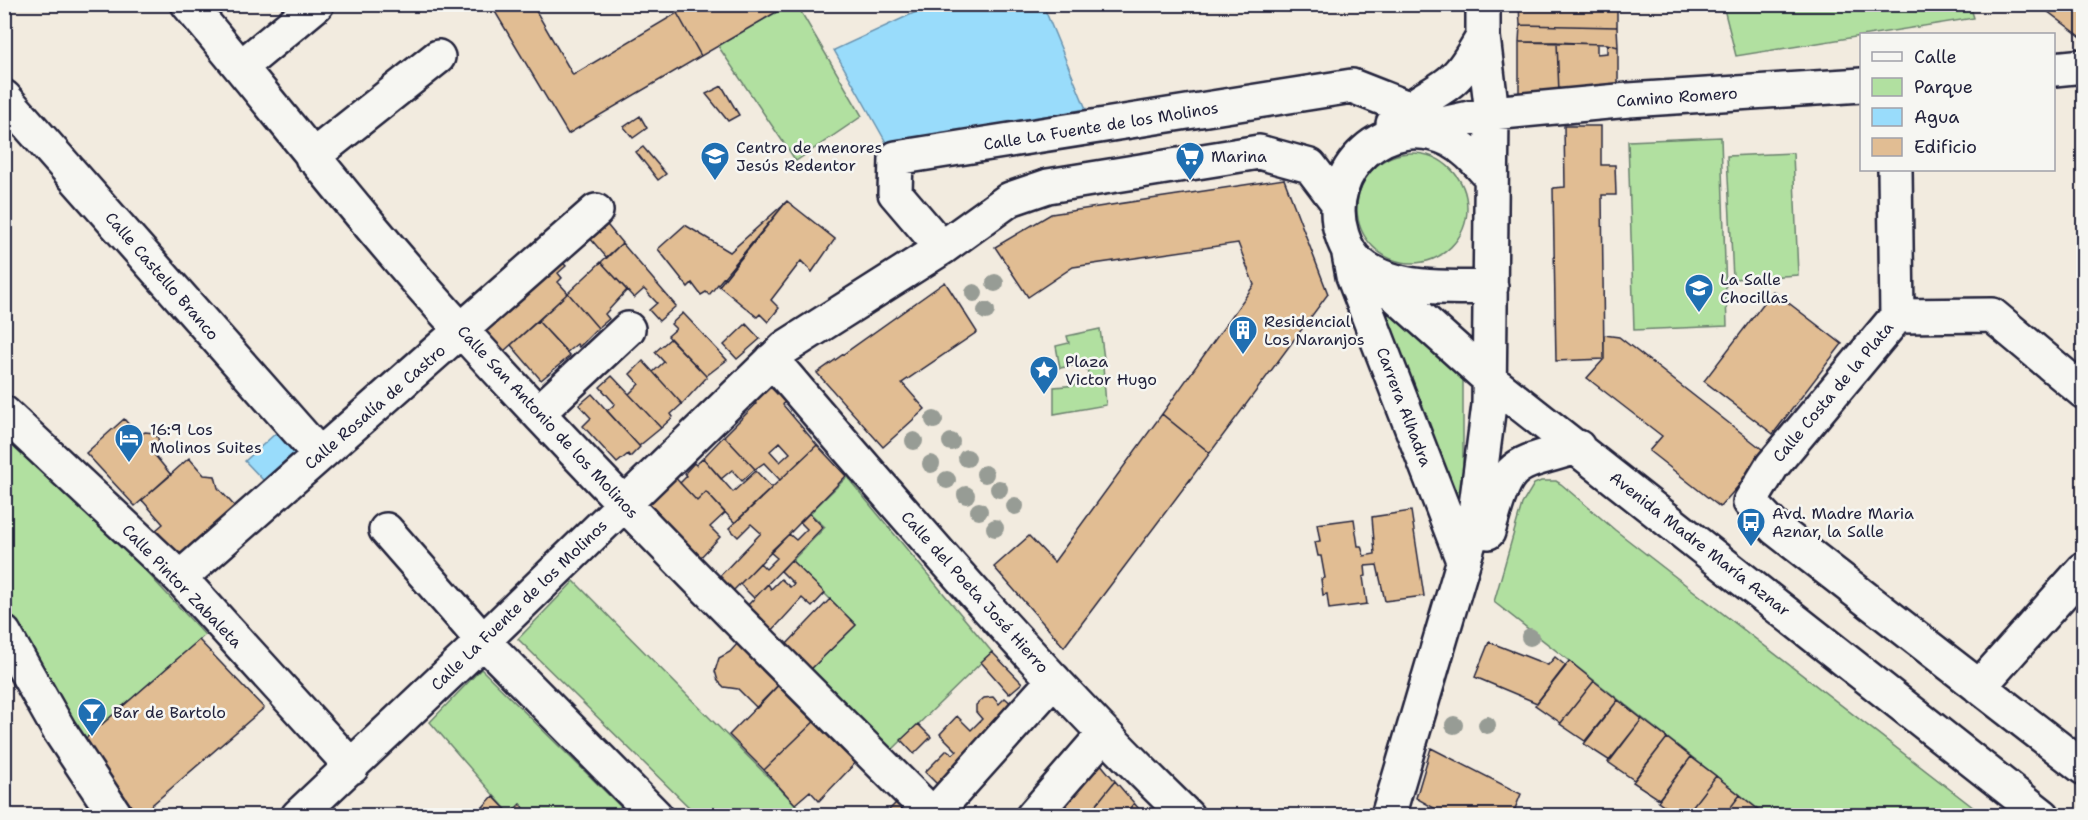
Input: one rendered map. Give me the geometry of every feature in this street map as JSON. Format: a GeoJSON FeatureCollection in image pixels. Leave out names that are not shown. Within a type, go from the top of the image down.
{"type":"FeatureCollection","features":[{"type":"Feature","properties":{"kind":"street","name":"Calle San Antonio de los Molinos"},"geometry":{"type":"LineString","coordinates":[[188,4],[312,157],[462,331],[624,502],[933,815]]}},
{"type":"Feature","properties":{"kind":"street"},"geometry":{"type":"LineString","coordinates":[[241,67],[317,4]]}},
{"type":"Feature","properties":{"kind":"street"},"geometry":{"type":"LineString","coordinates":[[1388,816],[1462,558],[1473,529],[1490,380],[1492,113],[1483,37],[1483,4]]}},
{"type":"Feature","properties":{"kind":"street","name":"Carrera Alhadra"},"geometry":{"type":"LineString","coordinates":[[1462,558],[1353,276],[1356,260],[1339,225],[1338,202],[1350,167],[1459,73],[1483,37]]}},
{"type":"Feature","properties":{"kind":"street"},"geometry":{"type":"LineString","coordinates":[[312,157],[438,57]]}},
{"type":"Feature","properties":{"kind":"street"},"geometry":{"type":"LineString","coordinates":[[2055,69],[2084,66]]}},
{"type":"Feature","properties":{"kind":"street","name":"Calle La Fuente de los Molinos"},"geometry":{"type":"LineString","coordinates":[[942,248],[895,193],[896,158],[1352,86],[1395,128]]}},
{"type":"Feature","properties":{"kind":"street","name":"Camino Romero"},"geometry":{"type":"LineString","coordinates":[[1395,128],[1492,113],[1629,100],[1860,86]]}},
{"type":"Feature","properties":{"kind":"street","name":"Calle Castello Branco"},"geometry":{"type":"LineString","coordinates":[[4,97],[319,454]]}},
{"type":"Feature","properties":{"kind":"street"},"geometry":{"type":"LineString","coordinates":[[1395,128],[1431,134],[1451,141],[1473,157],[1491,177]]}},
{"type":"Feature","properties":{"kind":"street","name":"Calle La Fuente de los Molinos"},"geometry":{"type":"LineString","coordinates":[[298,816],[352,767],[786,347],[942,248],[1010,199],[1048,186],[1259,152],[1310,166],[1338,202]]}},
{"type":"Feature","properties":{"kind":"street","name":"Calle Costa de la Plata"},"geometry":{"type":"LineString","coordinates":[[1895,171],[1897,316],[1772,466],[1750,502],[1776,529],[1979,687]]}},
{"type":"Feature","properties":{"kind":"street","name":"Calle Rosalía de Castro"},"geometry":{"type":"LineString","coordinates":[[180,578],[596,211]]}},
{"type":"Feature","properties":{"kind":"street"},"geometry":{"type":"LineString","coordinates":[[1356,260],[1378,274],[1421,285],[1491,287]]}},
{"type":"Feature","properties":{"kind":"street","name":"Avenida Madre María Aznar"},"geometry":{"type":"LineString","coordinates":[[1356,260],[1490,380],[1578,447],[2043,816]]}},
{"type":"Feature","properties":{"kind":"street"},"geometry":{"type":"LineString","coordinates":[[1897,316],[1992,315],[2084,392]]}},
{"type":"Feature","properties":{"kind":"street"},"geometry":{"type":"LineString","coordinates":[[539,412],[628,329]]}},
{"type":"Feature","properties":{"kind":"street","name":"Calle del Poeta José Hierro"},"geometry":{"type":"LineString","coordinates":[[772,360],[913,525],[1054,680],[1104,734],[1187,816]]}},
{"type":"Feature","properties":{"kind":"street","name":"Calle Pintor Zabaleta"},"geometry":{"type":"LineString","coordinates":[[4,413],[180,578],[352,767]]}},
{"type":"Feature","properties":{"kind":"street"},"geometry":{"type":"LineString","coordinates":[[1462,558],[1481,551],[1501,489],[1514,468],[1530,459],[1578,447]]}},
{"type":"Feature","properties":{"kind":"street"},"geometry":{"type":"LineString","coordinates":[[386,530],[483,641],[656,816]]}},
{"type":"Feature","properties":{"kind":"street"},"geometry":{"type":"LineString","coordinates":[[2084,569],[1979,687],[2084,768]]}},
{"type":"Feature","properties":{"kind":"street"},"geometry":{"type":"LineString","coordinates":[[4,633],[59,730],[116,816]]}},
{"type":"Feature","properties":{"kind":"street"},"geometry":{"type":"LineString","coordinates":[[933,815],[1054,680]]}},
{"type":"Feature","properties":{"kind":"street"},"geometry":{"type":"LineString","coordinates":[[1033,816],[1104,734]]}},
{"type":"Feature","properties":{"kind":"green space"},"geometry":{"type":"Polygon","coordinates":[[[789,5],[797,5],[862,116],[796,161],[718,46],[789,5]]]}},
{"type":"Feature","properties":{"kind":"green space"},"geometry":{"type":"Polygon","coordinates":[[[1723,5],[1970,5],[1974,18],[1880,33],[1860,33],[1860,36],[1736,56],[1723,5]]]}},
{"type":"Feature","properties":{"kind":"green space"},"geometry":{"type":"Polygon","coordinates":[[[1721,137],[1727,326],[1634,330],[1628,141],[1721,137]]]}},
{"type":"Feature","properties":{"kind":"green space"},"geometry":{"type":"Polygon","coordinates":[[[1412,153],[1433,158],[1451,169],[1462,187],[1467,208],[1462,229],[1451,247],[1433,258],[1412,263],[1391,258],[1373,247],[1362,229],[1357,208],[1362,187],[1373,169],[1391,158],[1412,153]]]}},
{"type":"Feature","properties":{"kind":"green space"},"geometry":{"type":"Polygon","coordinates":[[[1793,153],[1798,275],[1733,279],[1727,156],[1793,153]]]}},
{"type":"Feature","properties":{"kind":"green space"},"geometry":{"type":"Polygon","coordinates":[[[1378,303],[1463,370],[1463,510],[1378,303]]]}},
{"type":"Feature","properties":{"kind":"green space"},"geometry":{"type":"Polygon","coordinates":[[[1100,329],[1104,359],[1060,368],[1056,346],[1069,343],[1067,336],[1100,329]]]}},
{"type":"Feature","properties":{"kind":"green space"},"geometry":{"type":"Polygon","coordinates":[[[1103,366],[1106,405],[1054,414],[1054,387],[1090,384],[1087,368],[1103,366]]]}},
{"type":"Feature","properties":{"kind":"green space"},"geometry":{"type":"Polygon","coordinates":[[[5,430],[91,512],[205,635],[80,744],[5,618],[5,430]]]}},
{"type":"Feature","properties":{"kind":"green space"},"geometry":{"type":"Polygon","coordinates":[[[847,477],[992,652],[891,751],[809,671],[856,625],[792,561],[825,527],[810,513],[847,477]]]}},
{"type":"Feature","properties":{"kind":"green space"},"geometry":{"type":"Polygon","coordinates":[[[1541,481],[1556,481],[1561,484],[1615,530],[1983,815],[1766,815],[1494,602],[1522,504],[1534,484],[1541,481]]]}},
{"type":"Feature","properties":{"kind":"green space"},"geometry":{"type":"Polygon","coordinates":[[[574,581],[806,815],[697,815],[518,639],[574,581]]]}},
{"type":"Feature","properties":{"kind":"green space"},"geometry":{"type":"Polygon","coordinates":[[[481,669],[629,815],[531,815],[520,804],[510,814],[430,722],[481,669]]]}},
{"type":"Feature","properties":{"kind":"water"},"geometry":{"type":"Polygon","coordinates":[[[931,5],[1043,5],[1086,109],[887,144],[834,50],[931,5]]]}},
{"type":"Feature","properties":{"kind":"water"},"geometry":{"type":"Polygon","coordinates":[[[276,433],[295,454],[264,481],[245,461],[276,433]]]}},
{"type":"Feature","properties":{"kind":"building"},"geometry":{"type":"Polygon","coordinates":[[[481,4],[502,4],[494,10],[482,10],[481,4]]]}},
{"type":"Feature","properties":{"kind":"building"},"geometry":{"type":"Polygon","coordinates":[[[502,4],[532,4],[573,75],[677,13],[701,56],[568,134],[494,10],[502,4]]]}},
{"type":"Feature","properties":{"kind":"building"},"geometry":{"type":"Polygon","coordinates":[[[692,4],[790,4],[701,56],[677,13],[692,4]]]}},
{"type":"Feature","properties":{"kind":"building"},"geometry":{"type":"Polygon","coordinates":[[[1519,4],[1617,4],[1617,9],[1519,5],[1519,4]]]}},
{"type":"Feature","properties":{"kind":"building"},"geometry":{"type":"Polygon","coordinates":[[[2051,4],[2084,4],[2084,39],[2047,11],[2051,4]]]}},
{"type":"Feature","properties":{"kind":"building"},"geometry":{"type":"Polygon","coordinates":[[[1519,5],[1617,9],[1617,27],[1520,25],[1519,5]]]}},
{"type":"Feature","properties":{"kind":"building"},"geometry":{"type":"Polygon","coordinates":[[[1520,25],[1617,27],[1618,47],[1607,44],[1519,42],[1520,25]]]}},
{"type":"Feature","properties":{"kind":"building"},"geometry":{"type":"Polygon","coordinates":[[[1519,42],[1557,42],[1559,93],[1519,97],[1519,42]]]}},
{"type":"Feature","properties":{"kind":"building"},"geometry":{"type":"Polygon","coordinates":[[[1557,42],[1597,44],[1597,54],[1607,53],[1607,44],[1618,47],[1618,91],[1559,93],[1557,42]]]}},
{"type":"Feature","properties":{"kind":"building"},"geometry":{"type":"Polygon","coordinates":[[[722,86],[739,115],[728,121],[706,94],[722,86]]]}},
{"type":"Feature","properties":{"kind":"building"},"geometry":{"type":"Polygon","coordinates":[[[640,116],[647,128],[633,138],[624,127],[640,116]]]}},
{"type":"Feature","properties":{"kind":"building"},"geometry":{"type":"Polygon","coordinates":[[[1564,126],[1601,126],[1601,165],[1615,165],[1616,195],[1602,195],[1604,359],[1556,361],[1553,188],[1565,187],[1564,126]]]}},
{"type":"Feature","properties":{"kind":"building"},"geometry":{"type":"Polygon","coordinates":[[[643,147],[666,174],[658,180],[636,152],[643,147]]]}},
{"type":"Feature","properties":{"kind":"building","name":"Residencial Los Naranjos"},"geometry":{"type":"Polygon","coordinates":[[[1284,179],[1328,294],[1210,453],[1162,414],[1254,285],[1238,243],[1073,267],[1028,297],[995,247],[1051,214],[1284,179]]]}},
{"type":"Feature","properties":{"kind":"building"},"geometry":{"type":"Polygon","coordinates":[[[787,201],[709,295],[706,292],[701,295],[692,283],[688,287],[658,249],[685,225],[730,252],[787,201]]]}},
{"type":"Feature","properties":{"kind":"building"},"geometry":{"type":"Polygon","coordinates":[[[787,201],[835,239],[812,272],[801,261],[771,300],[779,308],[768,322],[760,314],[757,317],[719,286],[787,201]]]}},
{"type":"Feature","properties":{"kind":"building"},"geometry":{"type":"Polygon","coordinates":[[[599,215],[622,243],[607,258],[583,230],[599,215]]]}},
{"type":"Feature","properties":{"kind":"building"},"geometry":{"type":"Polygon","coordinates":[[[622,243],[676,306],[659,321],[649,310],[657,303],[644,289],[634,298],[601,262],[622,243]]]}},
{"type":"Feature","properties":{"kind":"building"},"geometry":{"type":"Polygon","coordinates":[[[555,254],[566,266],[558,273],[562,278],[558,282],[568,293],[503,352],[477,325],[555,254]]]}},
{"type":"Feature","properties":{"kind":"building"},"geometry":{"type":"Polygon","coordinates":[[[601,262],[627,290],[605,314],[609,319],[598,328],[568,293],[601,262]]]}},
{"type":"Feature","properties":{"kind":"building"},"geometry":{"type":"Polygon","coordinates":[[[945,282],[977,332],[902,383],[925,409],[883,447],[817,373],[945,282]]]}},
{"type":"Feature","properties":{"kind":"building"},"geometry":{"type":"Polygon","coordinates":[[[1773,291],[1842,344],[1773,434],[1704,381],[1773,291]]]}},
{"type":"Feature","properties":{"kind":"building"},"geometry":{"type":"Polygon","coordinates":[[[568,293],[598,328],[579,347],[577,344],[567,352],[538,321],[568,293]]]}},
{"type":"Feature","properties":{"kind":"building"},"geometry":{"type":"Polygon","coordinates":[[[683,313],[727,360],[706,376],[668,336],[676,329],[671,324],[683,313]]]}},
{"type":"Feature","properties":{"kind":"building"},"geometry":{"type":"Polygon","coordinates":[[[538,321],[570,356],[541,380],[511,345],[538,321]]]}},
{"type":"Feature","properties":{"kind":"building"},"geometry":{"type":"Polygon","coordinates":[[[746,324],[760,339],[737,359],[724,345],[746,324]]]}},
{"type":"Feature","properties":{"kind":"building"},"geometry":{"type":"Polygon","coordinates":[[[1604,335],[1619,337],[1767,453],[1720,507],[1649,451],[1662,436],[1587,378],[1604,359],[1604,335]]]}},
{"type":"Feature","properties":{"kind":"building"},"geometry":{"type":"Polygon","coordinates":[[[670,339],[707,377],[682,404],[653,372],[664,362],[655,352],[670,339]]]}},
{"type":"Feature","properties":{"kind":"building"},"geometry":{"type":"Polygon","coordinates":[[[643,361],[682,404],[661,428],[629,394],[639,384],[630,374],[643,361]]]}},
{"type":"Feature","properties":{"kind":"building"},"geometry":{"type":"Polygon","coordinates":[[[612,376],[661,428],[639,446],[607,411],[615,404],[600,387],[612,376]]]}},
{"type":"Feature","properties":{"kind":"building"},"geometry":{"type":"Polygon","coordinates":[[[769,386],[785,401],[783,405],[817,445],[780,480],[764,463],[755,469],[724,436],[756,404],[755,400],[769,386]],[[780,442],[770,451],[780,462],[790,453],[780,442]]]}},
{"type":"Feature","properties":{"kind":"building"},"geometry":{"type":"Polygon","coordinates":[[[592,394],[640,447],[630,457],[628,454],[617,463],[583,426],[591,418],[579,405],[592,394]]]}},
{"type":"Feature","properties":{"kind":"building"},"geometry":{"type":"Polygon","coordinates":[[[1162,414],[1210,453],[1064,647],[994,567],[1029,536],[1054,562],[1162,414]]]}},
{"type":"Feature","properties":{"kind":"building","name":"16:9 Los Molinos Suites"},"geometry":{"type":"Polygon","coordinates":[[[124,419],[139,436],[145,432],[154,433],[159,445],[153,453],[171,475],[135,506],[86,453],[124,419]]]}},
{"type":"Feature","properties":{"kind":"building"},"geometry":{"type":"Polygon","coordinates":[[[724,436],[755,469],[742,481],[732,470],[721,479],[703,458],[724,436]]]}},
{"type":"Feature","properties":{"kind":"building"},"geometry":{"type":"Polygon","coordinates":[[[817,445],[846,476],[731,593],[717,579],[761,533],[751,524],[738,537],[729,528],[817,445]]]}},
{"type":"Feature","properties":{"kind":"building"},"geometry":{"type":"Polygon","coordinates":[[[189,458],[204,475],[215,476],[218,488],[239,511],[183,560],[156,530],[163,524],[142,500],[189,458]]]}},
{"type":"Feature","properties":{"kind":"building"},"geometry":{"type":"Polygon","coordinates":[[[703,458],[733,492],[756,471],[772,488],[735,523],[706,492],[697,501],[680,483],[694,463],[696,465],[703,458]]]}},
{"type":"Feature","properties":{"kind":"building"},"geometry":{"type":"Polygon","coordinates":[[[669,471],[697,501],[706,492],[725,513],[710,527],[720,537],[698,560],[641,500],[669,471]]]}},
{"type":"Feature","properties":{"kind":"building"},"geometry":{"type":"Polygon","coordinates":[[[1411,511],[1424,596],[1385,601],[1377,565],[1365,566],[1366,576],[1363,577],[1367,604],[1329,609],[1327,594],[1323,595],[1321,579],[1325,578],[1321,556],[1318,556],[1315,542],[1320,541],[1317,524],[1354,519],[1358,546],[1361,546],[1364,556],[1375,554],[1372,517],[1411,511]]]}},
{"type":"Feature","properties":{"kind":"building"},"geometry":{"type":"Polygon","coordinates":[[[809,513],[823,527],[754,598],[740,584],[760,563],[766,569],[777,558],[770,552],[789,534],[796,540],[807,529],[800,522],[809,513]]]}},
{"type":"Feature","properties":{"kind":"building"},"geometry":{"type":"Polygon","coordinates":[[[791,560],[825,593],[812,607],[802,598],[771,632],[746,607],[768,584],[771,589],[781,579],[790,587],[794,584],[781,571],[791,560]]]}},
{"type":"Feature","properties":{"kind":"building"},"geometry":{"type":"Polygon","coordinates":[[[830,599],[856,625],[809,671],[784,647],[830,599]]]}},
{"type":"Feature","properties":{"kind":"building"},"geometry":{"type":"Polygon","coordinates":[[[745,635],[786,677],[757,708],[738,689],[724,687],[718,681],[715,671],[719,658],[730,652],[745,635]]]}},
{"type":"Feature","properties":{"kind":"building"},"geometry":{"type":"Polygon","coordinates":[[[199,640],[264,708],[139,816],[133,816],[84,740],[199,640]]]}},
{"type":"Feature","properties":{"kind":"building"},"geometry":{"type":"Polygon","coordinates":[[[1489,642],[1548,665],[1555,657],[1566,666],[1537,703],[1475,677],[1489,642]]]}},
{"type":"Feature","properties":{"kind":"building"},"geometry":{"type":"Polygon","coordinates":[[[992,652],[1022,683],[1009,694],[981,662],[992,652]]]}},
{"type":"Feature","properties":{"kind":"building"},"geometry":{"type":"Polygon","coordinates":[[[1569,661],[1594,681],[1561,723],[1535,705],[1569,661]]]}},
{"type":"Feature","properties":{"kind":"building"},"geometry":{"type":"Polygon","coordinates":[[[786,677],[823,713],[764,770],[729,735],[786,677]]]}},
{"type":"Feature","properties":{"kind":"building"},"geometry":{"type":"Polygon","coordinates":[[[1594,681],[1618,700],[1585,741],[1560,724],[1594,681]]]}},
{"type":"Feature","properties":{"kind":"building"},"geometry":{"type":"Polygon","coordinates":[[[993,697],[999,704],[1005,698],[1014,706],[942,789],[925,772],[947,750],[953,754],[957,751],[940,734],[957,716],[971,730],[982,719],[976,712],[976,705],[984,698],[993,697]]]}},
{"type":"Feature","properties":{"kind":"building"},"geometry":{"type":"Polygon","coordinates":[[[1618,700],[1642,719],[1610,761],[1584,744],[1618,700]]]}},
{"type":"Feature","properties":{"kind":"building"},"geometry":{"type":"Polygon","coordinates":[[[823,713],[864,754],[819,801],[810,791],[795,804],[764,770],[823,713]]]}},
{"type":"Feature","properties":{"kind":"building"},"geometry":{"type":"Polygon","coordinates":[[[1642,719],[1667,738],[1634,780],[1608,762],[1642,719]]]}},
{"type":"Feature","properties":{"kind":"building"},"geometry":{"type":"Polygon","coordinates":[[[918,724],[931,737],[914,754],[901,740],[918,724]]]}},
{"type":"Feature","properties":{"kind":"building"},"geometry":{"type":"Polygon","coordinates":[[[1667,738],[1691,757],[1659,799],[1633,782],[1667,738]]]}},
{"type":"Feature","properties":{"kind":"building"},"geometry":{"type":"Polygon","coordinates":[[[1431,748],[1521,794],[1512,816],[1448,816],[1416,798],[1431,748]]]}},
{"type":"Feature","properties":{"kind":"building"},"geometry":{"type":"Polygon","coordinates":[[[1691,757],[1716,776],[1685,816],[1679,816],[1658,801],[1691,757]]]}},
{"type":"Feature","properties":{"kind":"building"},"geometry":{"type":"Polygon","coordinates":[[[1099,762],[1115,781],[1087,816],[1054,816],[1099,762]]]}},
{"type":"Feature","properties":{"kind":"building"},"geometry":{"type":"Polygon","coordinates":[[[1716,776],[1740,795],[1724,816],[1685,816],[1716,776]]]}},
{"type":"Feature","properties":{"kind":"building"},"geometry":{"type":"Polygon","coordinates":[[[1115,781],[1134,803],[1124,816],[1087,816],[1115,781]]]}},
{"type":"Feature","properties":{"kind":"building"},"geometry":{"type":"Polygon","coordinates":[[[904,795],[917,816],[883,816],[904,795]]]}},
{"type":"Feature","properties":{"kind":"building"},"geometry":{"type":"Polygon","coordinates":[[[1740,795],[1765,815],[1724,816],[1740,795]]]}},
{"type":"Feature","properties":{"kind":"building"},"geometry":{"type":"Polygon","coordinates":[[[493,796],[510,814],[520,804],[531,816],[492,816],[483,807],[493,796]]]}},
{"type":"Feature","properties":{"kind":"building"},"geometry":{"type":"Polygon","coordinates":[[[1134,803],[1145,816],[1125,816],[1134,803]]]}},
{"type":"Feature","properties":{"kind":"place","name":"Centro de menores Jesús Redentor"},"geometry":{"type":"Point","coordinates":[715,182]}},
{"type":"Feature","properties":{"kind":"place","name":"Marina"},"geometry":{"type":"Point","coordinates":[1190,182]}},
{"type":"Feature","properties":{"kind":"place","name":"La Salle Chocillas"},"geometry":{"type":"Point","coordinates":[1699,314]}},
{"type":"Feature","properties":{"kind":"place","name":"Residencial Los Naranjos"},"geometry":{"type":"Point","coordinates":[1243,356]}},
{"type":"Feature","properties":{"kind":"place","name":"Plaza Victor Hugo"},"geometry":{"type":"Point","coordinates":[1044,396]}},
{"type":"Feature","properties":{"kind":"place","name":"16:9 Los Molinos Suites"},"geometry":{"type":"Point","coordinates":[129,464]}},
{"type":"Feature","properties":{"kind":"place","name":"Avd. Madre Maria Aznar, la Salle"},"geometry":{"type":"Point","coordinates":[1751,548]}},
{"type":"Feature","properties":{"kind":"place","name":"Bar de Bartolo"},"geometry":{"type":"Point","coordinates":[92,738]}}]}
